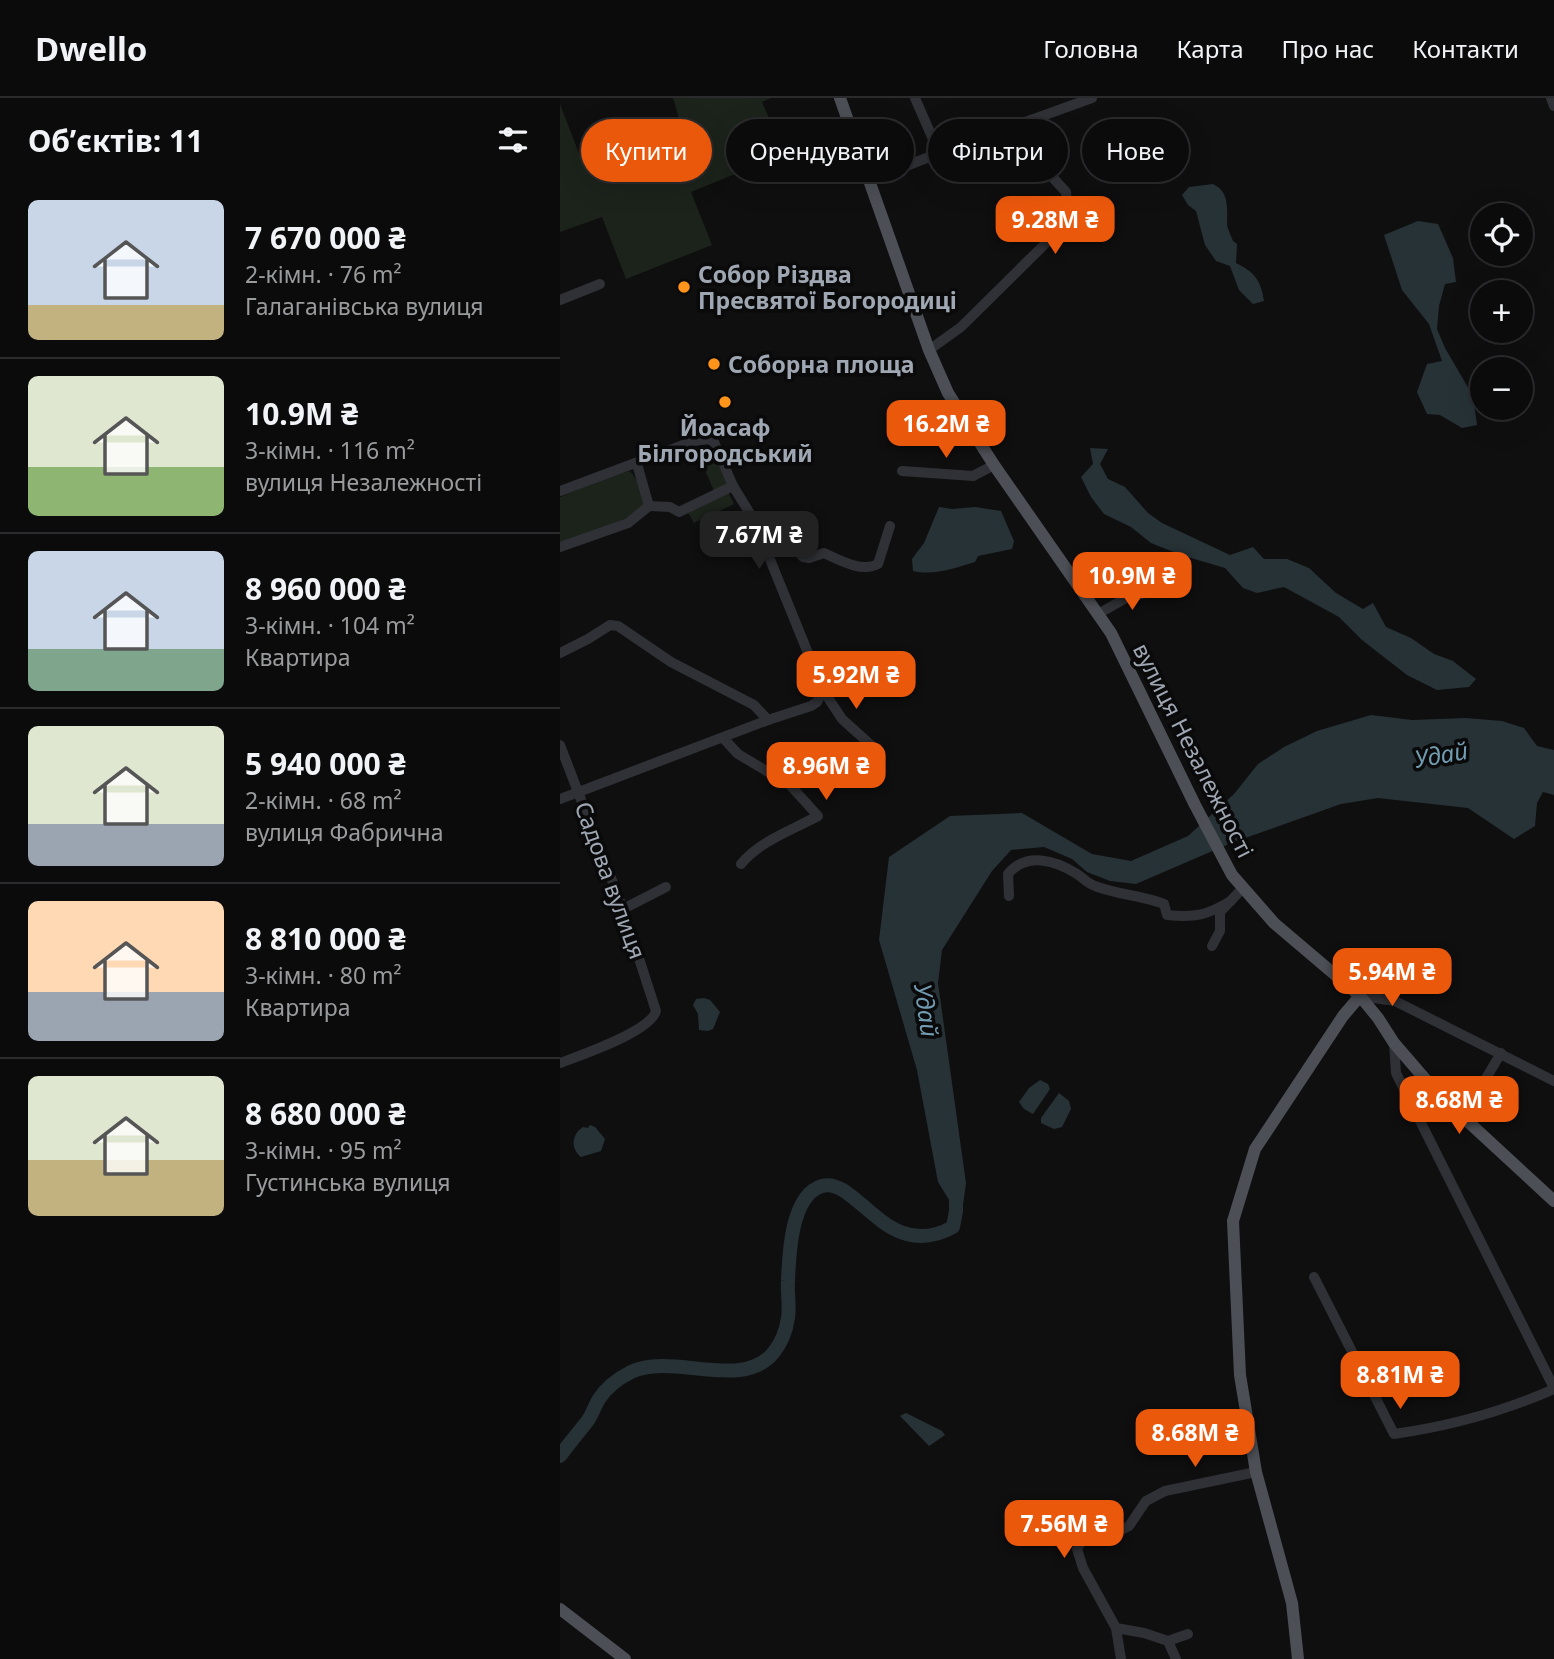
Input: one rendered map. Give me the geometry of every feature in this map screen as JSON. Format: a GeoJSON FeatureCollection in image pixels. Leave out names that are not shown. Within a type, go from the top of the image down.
{"type":"FeatureCollection","features":[{"type":"Feature","properties":{"kind":"main road","name":"вулиця Незалежності"},"geometry":{"type":"LineString","coordinates":[[840,98],[848,119]]}},
{"type":"Feature","properties":{"kind":"main road","name":"вулиця Незалежності"},"geometry":{"type":"LineString","coordinates":[[872,182],[929,350],[948,393],[994,466],[1111,633],[1232,875],[1274,923],[1360,996],[1394,1042]]}},
{"type":"Feature","properties":{"kind":"main road"},"geometry":{"type":"LineString","coordinates":[[1298,1659],[1292,1603],[1256,1472],[1240,1375],[1233,1221],[1255,1149],[1343,1016],[1360,996]]}},
{"type":"Feature","properties":{"kind":"main road"},"geometry":{"type":"LineString","coordinates":[[1394,1042],[1438,1094],[1554,1201]]}},
{"type":"Feature","properties":{"kind":"main road"},"geometry":{"type":"LineString","coordinates":[[560,1609],[625,1659]]}},
{"type":"Feature","properties":{"kind":"street"},"geometry":{"type":"LineString","coordinates":[[915,98],[928,128]]}},
{"type":"Feature","properties":{"kind":"street"},"geometry":{"type":"LineString","coordinates":[[1034,119],[1092,98]]}},
{"type":"Feature","properties":{"kind":"street"},"geometry":{"type":"LineString","coordinates":[[1551,98],[1553,106]]}},
{"type":"Feature","properties":{"kind":"street"},"geometry":{"type":"LineString","coordinates":[[929,350],[961,327],[1063,225],[1068,215],[1066,192],[1057,182]]}},
{"type":"Feature","properties":{"kind":"street"},"geometry":{"type":"LineString","coordinates":[[560,300],[600,284]]}},
{"type":"Feature","properties":{"kind":"street"},"geometry":{"type":"LineString","coordinates":[[560,491],[694,441],[709,439],[714,442],[733,486],[754,520],[822,690],[842,719],[873,747]]}},
{"type":"Feature","properties":{"kind":"street"},"geometry":{"type":"LineString","coordinates":[[637,464],[649,506]]}},
{"type":"Feature","properties":{"kind":"street"},"geometry":{"type":"LineString","coordinates":[[902,471],[972,475],[994,466]]}},
{"type":"Feature","properties":{"kind":"street"},"geometry":{"type":"LineString","coordinates":[[560,547],[628,523],[649,506],[670,507],[679,512],[733,486]]}},
{"type":"Feature","properties":{"kind":"street"},"geometry":{"type":"LineString","coordinates":[[754,520],[779,533],[803,557],[809,558],[824,553],[847,564],[871,567],[878,564],[890,526]]}},
{"type":"Feature","properties":{"kind":"street"},"geometry":{"type":"LineString","coordinates":[[1098,614],[1126,598],[1158,590]]}},
{"type":"Feature","properties":{"kind":"street"},"geometry":{"type":"LineString","coordinates":[[560,653],[610,625],[618,626],[692,674],[754,705],[768,720]]}},
{"type":"Feature","properties":{"kind":"street"},"geometry":{"type":"LineString","coordinates":[[560,799],[811,706],[817,702],[822,690]]}},
{"type":"Feature","properties":{"kind":"street"},"geometry":{"type":"LineString","coordinates":[[724,738],[738,754],[790,785],[818,816],[768,842],[748,855],[741,864]]}},
{"type":"Feature","properties":{"kind":"street","name":"Садова вулиця"},"geometry":{"type":"LineString","coordinates":[[560,746],[623,909],[655,1004],[654,1017],[648,1023],[603,1046],[560,1063]]}},
{"type":"Feature","properties":{"kind":"street"},"geometry":{"type":"LineString","coordinates":[[1009,896],[1008,874],[1017,864],[1030,859],[1055,864],[1076,873],[1092,886],[1121,895],[1148,897],[1164,904],[1167,915],[1183,917],[1209,914],[1231,901]]}},
{"type":"Feature","properties":{"kind":"street"},"geometry":{"type":"LineString","coordinates":[[623,909],[666,887]]}},
{"type":"Feature","properties":{"kind":"street"},"geometry":{"type":"LineString","coordinates":[[1212,946],[1220,931],[1220,912],[1242,889]]}},
{"type":"Feature","properties":{"kind":"street"},"geometry":{"type":"LineString","coordinates":[[1360,996],[1395,1001],[1554,1081]]}},
{"type":"Feature","properties":{"kind":"street","name":"вулиця Незалежності"},"geometry":{"type":"LineString","coordinates":[[1394,1042],[1396,1073],[1554,1389]]}},
{"type":"Feature","properties":{"kind":"street"},"geometry":{"type":"LineString","coordinates":[[1463,1116],[1501,1053]]}},
{"type":"Feature","properties":{"kind":"street"},"geometry":{"type":"LineString","coordinates":[[1314,1277],[1394,1434],[1474,1419],[1518,1405],[1554,1389]]}},
{"type":"Feature","properties":{"kind":"street"},"geometry":{"type":"LineString","coordinates":[[1121,1659],[1116,1628],[1083,1568],[1077,1549],[1082,1540],[1129,1527],[1146,1501],[1165,1491],[1256,1472]]}},
{"type":"Feature","properties":{"kind":"street"},"geometry":{"type":"LineString","coordinates":[[1116,1628],[1168,1641],[1188,1634]]}},
{"type":"Feature","properties":{"kind":"street"},"geometry":{"type":"LineString","coordinates":[[1168,1641],[1176,1659]]}},
{"type":"Feature","properties":{"kind":"shaded area"},"geometry":{"type":"Polygon","coordinates":[[[673,98],[771,98],[762,102],[769,119],[726,119],[726,178],[691,192],[712,245],[626,279],[602,217],[560,232],[560,104],[581,156],[581,182],[712,182],[712,119],[676,119],[679,118],[673,98]]]}},
{"type":"Feature","properties":{"kind":"shaded area"},"geometry":{"type":"Polygon","coordinates":[[[708,449],[711,450],[728,485],[714,491],[705,470],[699,467],[708,449]]]}},
{"type":"Feature","properties":{"kind":"shaded area"},"geometry":{"type":"Polygon","coordinates":[[[630,471],[644,498],[637,514],[560,543],[560,497],[630,471]]]}},
{"type":"Feature","properties":{"kind":"shaded area"},"geometry":{"type":"Polygon","coordinates":[[[728,492],[734,504],[694,523],[687,511],[728,492]]]}},
{"type":"Feature","properties":{"kind":"water"},"geometry":{"type":"Polygon","coordinates":[[[1213,184],[1225,196],[1227,227],[1237,244],[1236,263],[1256,278],[1264,301],[1253,304],[1239,290],[1230,266],[1216,261],[1205,245],[1196,211],[1182,195],[1189,187],[1213,184]]]}},
{"type":"Feature","properties":{"kind":"water"},"geometry":{"type":"Polygon","coordinates":[[[1418,221],[1438,224],[1453,258],[1456,282],[1445,284],[1437,329],[1470,391],[1470,420],[1476,420],[1477,425],[1462,428],[1440,415],[1427,414],[1417,392],[1427,364],[1442,361],[1429,324],[1402,290],[1384,235],[1418,221]]]}},
{"type":"Feature","properties":{"kind":"water"},"geometry":{"type":"Polygon","coordinates":[[[1090,448],[1108,449],[1100,464],[1108,479],[1125,487],[1148,513],[1162,523],[1230,555],[1253,547],[1264,559],[1287,559],[1309,568],[1336,593],[1363,609],[1373,603],[1386,627],[1411,638],[1434,654],[1453,661],[1476,679],[1469,687],[1437,690],[1407,675],[1362,640],[1339,617],[1284,587],[1257,593],[1243,588],[1225,568],[1151,543],[1131,527],[1104,514],[1091,497],[1081,477],[1093,464],[1090,448]]]}},
{"type":"Feature","properties":{"kind":"water"},"geometry":{"type":"Polygon","coordinates":[[[939,507],[975,507],[1001,511],[1014,541],[1012,549],[978,556],[975,562],[944,571],[913,571],[912,559],[924,543],[939,507]]]}},
{"type":"Feature","properties":{"kind":"water"},"geometry":{"type":"Polygon","coordinates":[[[1371,715],[1412,720],[1466,718],[1502,721],[1524,728],[1537,746],[1554,750],[1554,795],[1543,792],[1537,803],[1535,826],[1514,839],[1468,808],[1378,798],[1341,804],[1231,843],[1136,884],[1110,881],[1087,872],[1072,859],[1044,847],[1011,850],[992,871],[942,950],[938,983],[966,1183],[962,1212],[956,1211],[938,1182],[917,1070],[879,940],[889,857],[950,816],[1022,813],[1092,854],[1131,861],[1188,836],[1234,794],[1258,764],[1284,747],[1317,731],[1371,715]]]}},
{"type":"Feature","properties":{"kind":"water"},"geometry":{"type":"Polygon","coordinates":[[[696,999],[710,1000],[720,1012],[713,1029],[708,1031],[699,1030],[698,1014],[693,1005],[696,999]]]}},
{"type":"Feature","properties":{"kind":"water"},"geometry":{"type":"Polygon","coordinates":[[[1040,1080],[1048,1084],[1050,1089],[1033,1114],[1019,1102],[1029,1088],[1040,1080]]]}},
{"type":"Feature","properties":{"kind":"water"},"geometry":{"type":"Polygon","coordinates":[[[1059,1093],[1069,1101],[1071,1109],[1062,1127],[1054,1129],[1041,1123],[1041,1118],[1059,1093]]]}},
{"type":"Feature","properties":{"kind":"water"},"geometry":{"type":"Polygon","coordinates":[[[590,1125],[605,1139],[601,1151],[581,1157],[575,1150],[575,1137],[579,1130],[590,1125]]]}},
{"type":"Feature","properties":{"kind":"water"},"geometry":{"type":"Polygon","coordinates":[[[906,1413],[945,1435],[929,1446],[900,1416],[906,1413]]]}},
{"type":"Feature","properties":{"kind":"waterway","name":"Удай"},"geometry":{"type":"LineString","coordinates":[[560,1456],[588,1420],[602,1395],[631,1372],[648,1367],[667,1366],[726,1371],[744,1369],[761,1364],[774,1352],[783,1336],[788,1318],[788,1270],[794,1227],[804,1201],[812,1192],[822,1186],[835,1186],[892,1228],[910,1235],[930,1235],[953,1227],[956,1192]]}},
{"type":"Feature","properties":{"kind":"place","name":"Собор Різдва Пресвятої Богородиці"},"geometry":{"type":"Point","coordinates":[684,287]}},
{"type":"Feature","properties":{"kind":"place","name":"Соборна площа"},"geometry":{"type":"Point","coordinates":[714,364]}},
{"type":"Feature","properties":{"kind":"place","name":"Йоасаф Білгородський"},"geometry":{"type":"Point","coordinates":[725,402]}}]}
